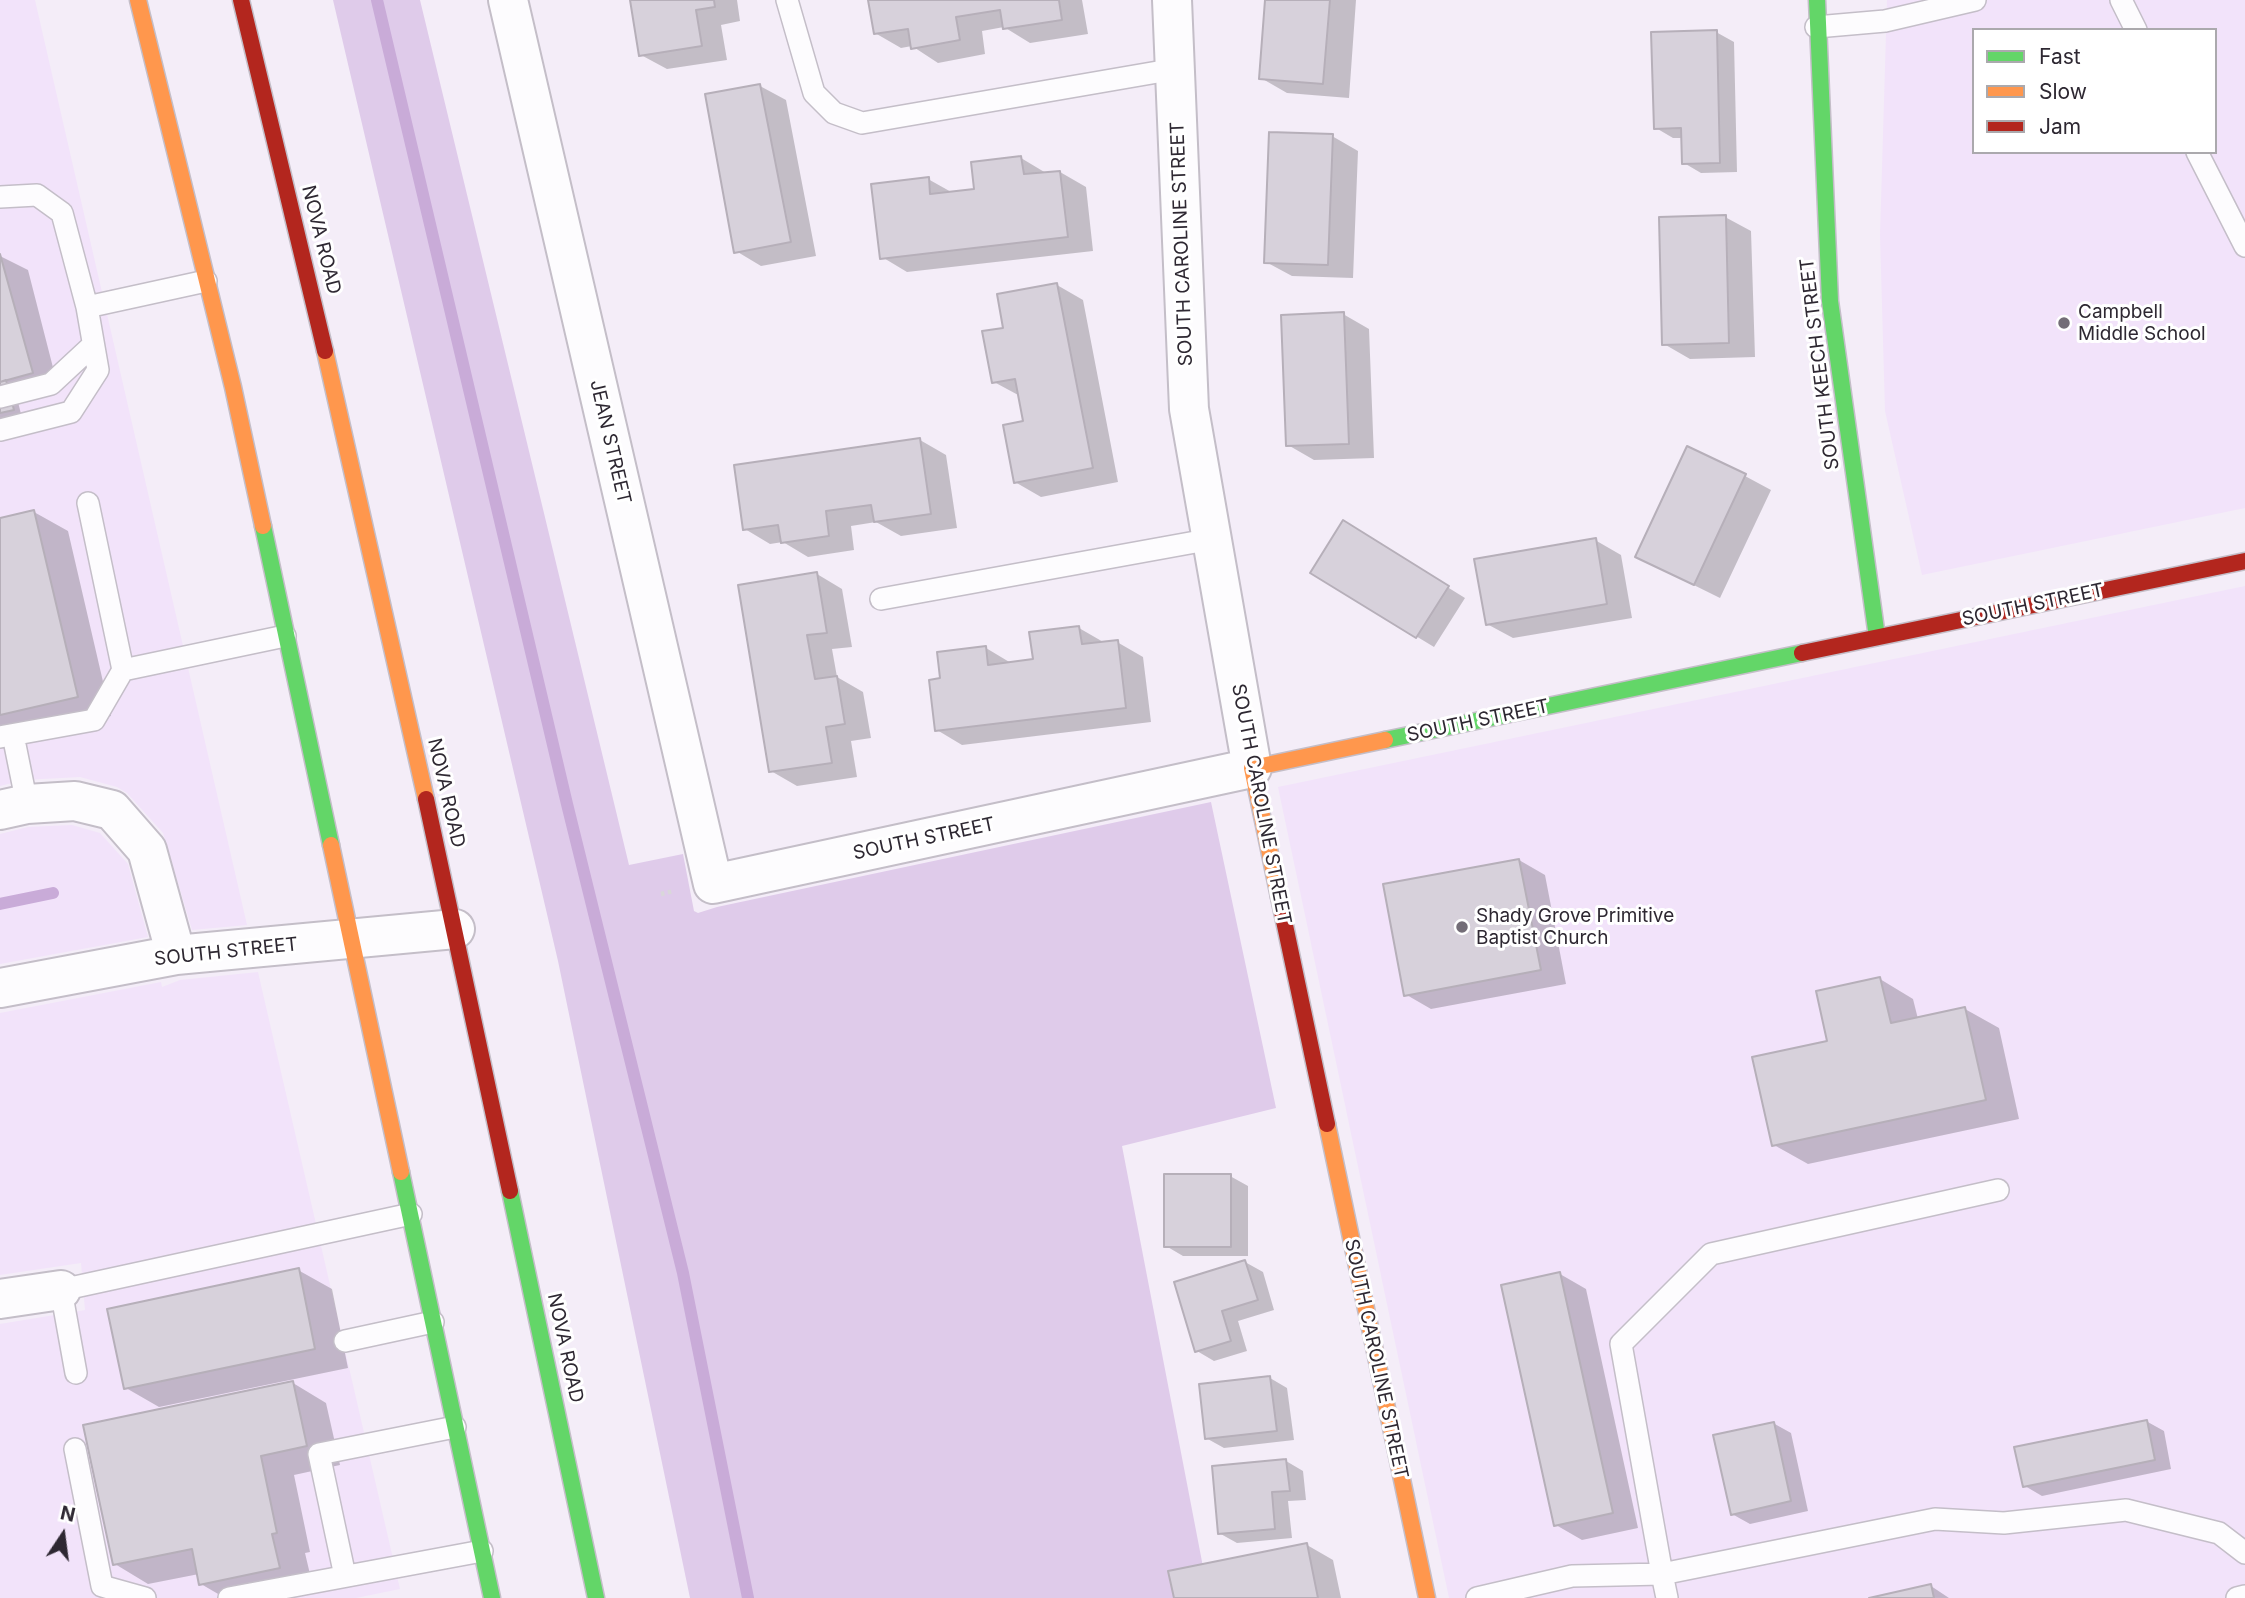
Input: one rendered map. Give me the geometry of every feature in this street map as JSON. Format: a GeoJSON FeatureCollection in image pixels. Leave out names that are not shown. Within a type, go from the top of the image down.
{"type":"FeatureCollection","features":[{"type":"Feature","properties":{"kind":"main road"},"geometry":{"type":"LineString","coordinates":[[138,0],[233,387],[492,1598]]}},
{"type":"Feature","properties":{"kind":"main road","name":"NOVA ROAD"},"geometry":{"type":"LineString","coordinates":[[241,0],[317,314],[455,929],[596,1598]]}},
{"type":"Feature","properties":{"kind":"main road","name":"SOUTH KEECH STREET"},"geometry":{"type":"LineString","coordinates":[[1817,0],[1816,27],[1830,302],[1877,638]]}},
{"type":"Feature","properties":{"kind":"main road","name":"SOUTH STREET"},"geometry":{"type":"LineString","coordinates":[[1252,768],[2245,561]]}},
{"type":"Feature","properties":{"kind":"main road","name":"SOUTH CAROLINE STREET"},"geometry":{"type":"LineString","coordinates":[[1252,768],[1427,1598]]}},
{"type":"Feature","properties":{"kind":"street","name":"JEAN STREET"},"geometry":{"type":"LineString","coordinates":[[508,0],[713,884]]}},
{"type":"Feature","properties":{"kind":"street","name":"SOUTH CAROLINE STREET"},"geometry":{"type":"LineString","coordinates":[[1172,0],[1189,409],[1252,768]]}},
{"type":"Feature","properties":{"kind":"street","name":"SOUTH STREET"},"geometry":{"type":"LineString","coordinates":[[713,884],[1252,768]]}},
{"type":"Feature","properties":{"kind":"street"},"geometry":{"type":"LineString","coordinates":[[13,807],[75,801],[111,810],[147,850],[176,955]]}},
{"type":"Feature","properties":{"kind":"street","name":"SOUTH STREET"},"geometry":{"type":"LineString","coordinates":[[0,988],[176,955],[455,929]]}},
{"type":"Feature","properties":{"kind":"street"},"geometry":{"type":"LineString","coordinates":[[0,1300],[61,1290]]}},
{"type":"Feature","properties":{"kind":"lane"},"geometry":{"type":"LineString","coordinates":[[788,0],[814,93],[834,113],[862,123],[1175,69]]}},
{"type":"Feature","properties":{"kind":"lane"},"geometry":{"type":"LineString","coordinates":[[1816,27],[1885,21],[1975,0]]}},
{"type":"Feature","properties":{"kind":"lane"},"geometry":{"type":"LineString","coordinates":[[2121,0],[2135,28]]}},
{"type":"Feature","properties":{"kind":"lane"},"geometry":{"type":"LineString","coordinates":[[2198,154],[2245,246]]}},
{"type":"Feature","properties":{"kind":"lane"},"geometry":{"type":"LineString","coordinates":[[0,197],[37,195],[62,213],[87,307],[98,370],[71,412],[0,430]]}},
{"type":"Feature","properties":{"kind":"lane"},"geometry":{"type":"LineString","coordinates":[[87,307],[205,281]]}},
{"type":"Feature","properties":{"kind":"lane"},"geometry":{"type":"LineString","coordinates":[[0,397],[51,384],[93,345]]}},
{"type":"Feature","properties":{"kind":"lane"},"geometry":{"type":"LineString","coordinates":[[13,807],[6,736],[94,720],[123,670],[88,503]]}},
{"type":"Feature","properties":{"kind":"lane"},"geometry":{"type":"LineString","coordinates":[[881,599],[1212,539]]}},
{"type":"Feature","properties":{"kind":"lane"},"geometry":{"type":"LineString","coordinates":[[123,670],[285,636]]}},
{"type":"Feature","properties":{"kind":"lane"},"geometry":{"type":"LineString","coordinates":[[1667,1598],[1621,1345],[1711,1254],[1998,1190]]}},
{"type":"Feature","properties":{"kind":"lane"},"geometry":{"type":"LineString","coordinates":[[76,1373],[61,1290],[411,1214]]}},
{"type":"Feature","properties":{"kind":"lane"},"geometry":{"type":"LineString","coordinates":[[345,1341],[433,1322]]}},
{"type":"Feature","properties":{"kind":"lane"},"geometry":{"type":"LineString","coordinates":[[345,1576],[319,1454],[455,1427]]}},
{"type":"Feature","properties":{"kind":"lane"},"geometry":{"type":"LineString","coordinates":[[75,1449],[102,1586],[145,1598]]}},
{"type":"Feature","properties":{"kind":"lane"},"geometry":{"type":"LineString","coordinates":[[1477,1598],[1511,1594],[1572,1576],[1662,1574],[1935,1519],[2004,1523],[2126,1510],[2219,1533],[2245,1553]]}},
{"type":"Feature","properties":{"kind":"lane"},"geometry":{"type":"LineString","coordinates":[[229,1598],[482,1551]]}},
{"type":"Feature","properties":{"kind":"lane"},"geometry":{"type":"LineString","coordinates":[[2237,1598],[2245,1596]]}},
{"type":"Feature","properties":{"kind":"shaded area"},"geometry":{"type":"Polygon","coordinates":[[[0,0],[35,0],[247,925],[192,930],[163,833],[127,793],[117,787],[80,777],[24,780],[0,786],[0,0]]]}},
{"type":"Feature","properties":{"kind":"shaded area"},"geometry":{"type":"Polygon","coordinates":[[[333,0],[420,0],[629,865],[683,854],[694,911],[698,913],[1211,802],[1276,1108],[1122,1146],[1209,1598],[690,1598],[558,961],[333,0]]]}},
{"type":"Feature","properties":{"kind":"shaded area","name":"Campbell Middle School"},"geometry":{"type":"Polygon","coordinates":[[[1887,0],[2245,0],[2245,508],[1922,575],[1885,411],[1880,235],[1887,0]]]}},
{"type":"Feature","properties":{"kind":"shaded area"},"geometry":{"type":"Polygon","coordinates":[[[2245,586],[2245,1598],[1449,1598],[1278,787],[2245,586]]]}},
{"type":"Feature","properties":{"kind":"shaded area"},"geometry":{"type":"Polygon","coordinates":[[[72,825],[100,833],[128,864],[148,937],[0,964],[0,834],[28,827],[72,825]]]}},
{"type":"Feature","properties":{"kind":"shaded area"},"geometry":{"type":"Polygon","coordinates":[[[258,972],[400,1589],[356,1598],[0,1598],[0,1324],[85,1310],[81,1263],[0,1275],[0,1013],[161,982],[162,987],[180,980],[258,972]]]}},
{"type":"Feature","properties":{"kind":"building"},"geometry":{"type":"Polygon","coordinates":[[[630,0],[714,0],[715,7],[696,10],[702,46],[639,56],[630,0]]]}},
{"type":"Feature","properties":{"kind":"building"},"geometry":{"type":"Polygon","coordinates":[[[868,0],[1059,0],[1062,20],[1003,29],[1000,10],[956,17],[960,40],[911,49],[908,29],[874,34],[868,0]]]}},
{"type":"Feature","properties":{"kind":"building"},"geometry":{"type":"Polygon","coordinates":[[[1265,0],[1330,0],[1323,84],[1259,79],[1265,0]]]}},
{"type":"Feature","properties":{"kind":"building"},"geometry":{"type":"Polygon","coordinates":[[[1717,30],[1720,163],[1682,164],[1681,128],[1654,129],[1651,32],[1717,30]]]}},
{"type":"Feature","properties":{"kind":"building"},"geometry":{"type":"Polygon","coordinates":[[[760,84],[791,242],[734,253],[705,94],[760,84]]]}},
{"type":"Feature","properties":{"kind":"building"},"geometry":{"type":"Polygon","coordinates":[[[1269,132],[1333,134],[1328,265],[1264,263],[1269,132]]]}},
{"type":"Feature","properties":{"kind":"building"},"geometry":{"type":"Polygon","coordinates":[[[1021,156],[1024,174],[1060,171],[1068,237],[880,259],[871,184],[929,177],[930,194],[974,189],[971,162],[1021,156]]]}},
{"type":"Feature","properties":{"kind":"building"},"geometry":{"type":"Polygon","coordinates":[[[1726,215],[1729,343],[1662,345],[1659,217],[1726,215]]]}},
{"type":"Feature","properties":{"kind":"building"},"geometry":{"type":"Polygon","coordinates":[[[0,254],[33,373],[0,382],[0,254]]]}},
{"type":"Feature","properties":{"kind":"building"},"geometry":{"type":"Polygon","coordinates":[[[1057,283],[1093,468],[1014,483],[1003,425],[1023,421],[1015,379],[992,383],[982,331],[1003,328],[997,294],[1057,283]]]}},
{"type":"Feature","properties":{"kind":"building"},"geometry":{"type":"Polygon","coordinates":[[[1344,312],[1349,444],[1286,446],[1281,315],[1344,312]]]}},
{"type":"Feature","properties":{"kind":"building"},"geometry":{"type":"Polygon","coordinates":[[[6,380],[14,410],[0,413],[0,382],[6,380]]]}},
{"type":"Feature","properties":{"kind":"building"},"geometry":{"type":"Polygon","coordinates":[[[920,438],[931,514],[874,522],[871,505],[826,511],[829,536],[781,543],[778,525],[743,530],[734,465],[920,438]]]}},
{"type":"Feature","properties":{"kind":"building"},"geometry":{"type":"Polygon","coordinates":[[[1687,446],[1746,474],[1694,585],[1635,557],[1687,446]]]}},
{"type":"Feature","properties":{"kind":"building"},"geometry":{"type":"Polygon","coordinates":[[[34,510],[78,697],[0,715],[0,518],[34,510]]]}},
{"type":"Feature","properties":{"kind":"building"},"geometry":{"type":"Polygon","coordinates":[[[1343,520],[1449,586],[1416,638],[1310,573],[1343,520]]]}},
{"type":"Feature","properties":{"kind":"building"},"geometry":{"type":"Polygon","coordinates":[[[1596,538],[1607,604],[1486,625],[1474,559],[1596,538]]]}},
{"type":"Feature","properties":{"kind":"building"},"geometry":{"type":"Polygon","coordinates":[[[817,572],[827,633],[807,635],[815,679],[837,676],[845,724],[826,727],[832,763],[769,772],[738,585],[817,572]]]}},
{"type":"Feature","properties":{"kind":"building"},"geometry":{"type":"Polygon","coordinates":[[[1079,626],[1082,644],[1118,640],[1126,708],[935,731],[929,680],[940,678],[937,652],[986,646],[988,665],[1033,659],[1029,632],[1079,626]]]}},
{"type":"Feature","properties":{"kind":"building","name":"Shady Grove Primitive Baptist Church"},"geometry":{"type":"Polygon","coordinates":[[[1519,859],[1541,970],[1404,996],[1383,884],[1519,859]]]}},
{"type":"Feature","properties":{"kind":"building"},"geometry":{"type":"Polygon","coordinates":[[[1880,977],[1891,1023],[1965,1007],[1986,1100],[1772,1146],[1752,1057],[1827,1041],[1816,991],[1880,977]]]}},
{"type":"Feature","properties":{"kind":"building"},"geometry":{"type":"Polygon","coordinates":[[[1164,1174],[1231,1174],[1231,1247],[1164,1247],[1164,1174]]]}},
{"type":"Feature","properties":{"kind":"building"},"geometry":{"type":"Polygon","coordinates":[[[1245,1260],[1258,1300],[1222,1311],[1231,1341],[1195,1352],[1174,1282],[1245,1260]]]}},
{"type":"Feature","properties":{"kind":"building"},"geometry":{"type":"Polygon","coordinates":[[[299,1268],[315,1349],[124,1389],[107,1309],[299,1268]]]}},
{"type":"Feature","properties":{"kind":"building"},"geometry":{"type":"Polygon","coordinates":[[[1560,1272],[1613,1513],[1554,1526],[1501,1285],[1560,1272]]]}},
{"type":"Feature","properties":{"kind":"building"},"geometry":{"type":"Polygon","coordinates":[[[1270,1376],[1277,1431],[1205,1439],[1199,1384],[1270,1376]]]}},
{"type":"Feature","properties":{"kind":"building"},"geometry":{"type":"Polygon","coordinates":[[[293,1381],[307,1446],[261,1456],[277,1533],[272,1534],[280,1568],[199,1585],[192,1549],[113,1565],[83,1425],[293,1381]]]}},
{"type":"Feature","properties":{"kind":"building"},"geometry":{"type":"Polygon","coordinates":[[[2147,1420],[2155,1460],[2023,1487],[2014,1447],[2147,1420]]]}},
{"type":"Feature","properties":{"kind":"building"},"geometry":{"type":"Polygon","coordinates":[[[1774,1422],[1791,1501],[1731,1515],[1713,1435],[1774,1422]]]}},
{"type":"Feature","properties":{"kind":"building"},"geometry":{"type":"Polygon","coordinates":[[[1286,1459],[1290,1491],[1272,1492],[1275,1529],[1218,1534],[1212,1466],[1286,1459]]]}},
{"type":"Feature","properties":{"kind":"building"},"geometry":{"type":"Polygon","coordinates":[[[1307,1543],[1318,1598],[1174,1598],[1168,1571],[1307,1543]]]}},
{"type":"Feature","properties":{"kind":"building"},"geometry":{"type":"Polygon","coordinates":[[[1931,1584],[1934,1598],[1869,1598],[1931,1584]]]}},
{"type":"Feature","properties":{"kind":"waterway"},"geometry":{"type":"LineString","coordinates":[[377,0],[567,804],[683,1273],[748,1598]]}},
{"type":"Feature","properties":{"kind":"waterway"},"geometry":{"type":"LineString","coordinates":[[0,904],[53,893]]}},
{"type":"Feature","properties":{"kind":"traffic: fast"},"geometry":{"type":"LineString","coordinates":[[1817,0],[1830,301],[1877,637]]}},
{"type":"Feature","properties":{"kind":"traffic: fast"},"geometry":{"type":"LineString","coordinates":[[263,526],[331,845]]}},
{"type":"Feature","properties":{"kind":"traffic: fast"},"geometry":{"type":"LineString","coordinates":[[1385,740],[1802,653]]}},
{"type":"Feature","properties":{"kind":"traffic: fast"},"geometry":{"type":"LineString","coordinates":[[401,1172],[492,1598]]}},
{"type":"Feature","properties":{"kind":"traffic: fast"},"geometry":{"type":"LineString","coordinates":[[510,1191],[596,1598]]}},
{"type":"Feature","properties":{"kind":"traffic: slow"},"geometry":{"type":"LineString","coordinates":[[138,0],[233,387],[263,526]]}},
{"type":"Feature","properties":{"kind":"traffic: slow"},"geometry":{"type":"LineString","coordinates":[[325,351],[426,799]]}},
{"type":"Feature","properties":{"kind":"traffic: slow"},"geometry":{"type":"LineString","coordinates":[[1279,897],[1252,768],[1385,740]]}},
{"type":"Feature","properties":{"kind":"traffic: slow"},"geometry":{"type":"LineString","coordinates":[[331,845],[401,1172]]}},
{"type":"Feature","properties":{"kind":"traffic: slow"},"geometry":{"type":"LineString","coordinates":[[1327,1124],[1427,1598]]}},
{"type":"Feature","properties":{"kind":"traffic: jam"},"geometry":{"type":"LineString","coordinates":[[241,0],[325,351]]}},
{"type":"Feature","properties":{"kind":"traffic: jam"},"geometry":{"type":"LineString","coordinates":[[1802,653],[2245,561]]}},
{"type":"Feature","properties":{"kind":"traffic: jam"},"geometry":{"type":"LineString","coordinates":[[426,799],[510,1191]]}},
{"type":"Feature","properties":{"kind":"traffic: jam"},"geometry":{"type":"LineString","coordinates":[[1279,897],[1327,1124]]}},
{"type":"Feature","properties":{"kind":"place","name":"Campbell Middle School"},"geometry":{"type":"Point","coordinates":[2064,323]}},
{"type":"Feature","properties":{"kind":"place","name":"Shady Grove Primitive Baptist Church"},"geometry":{"type":"Point","coordinates":[1462,927]}}]}
